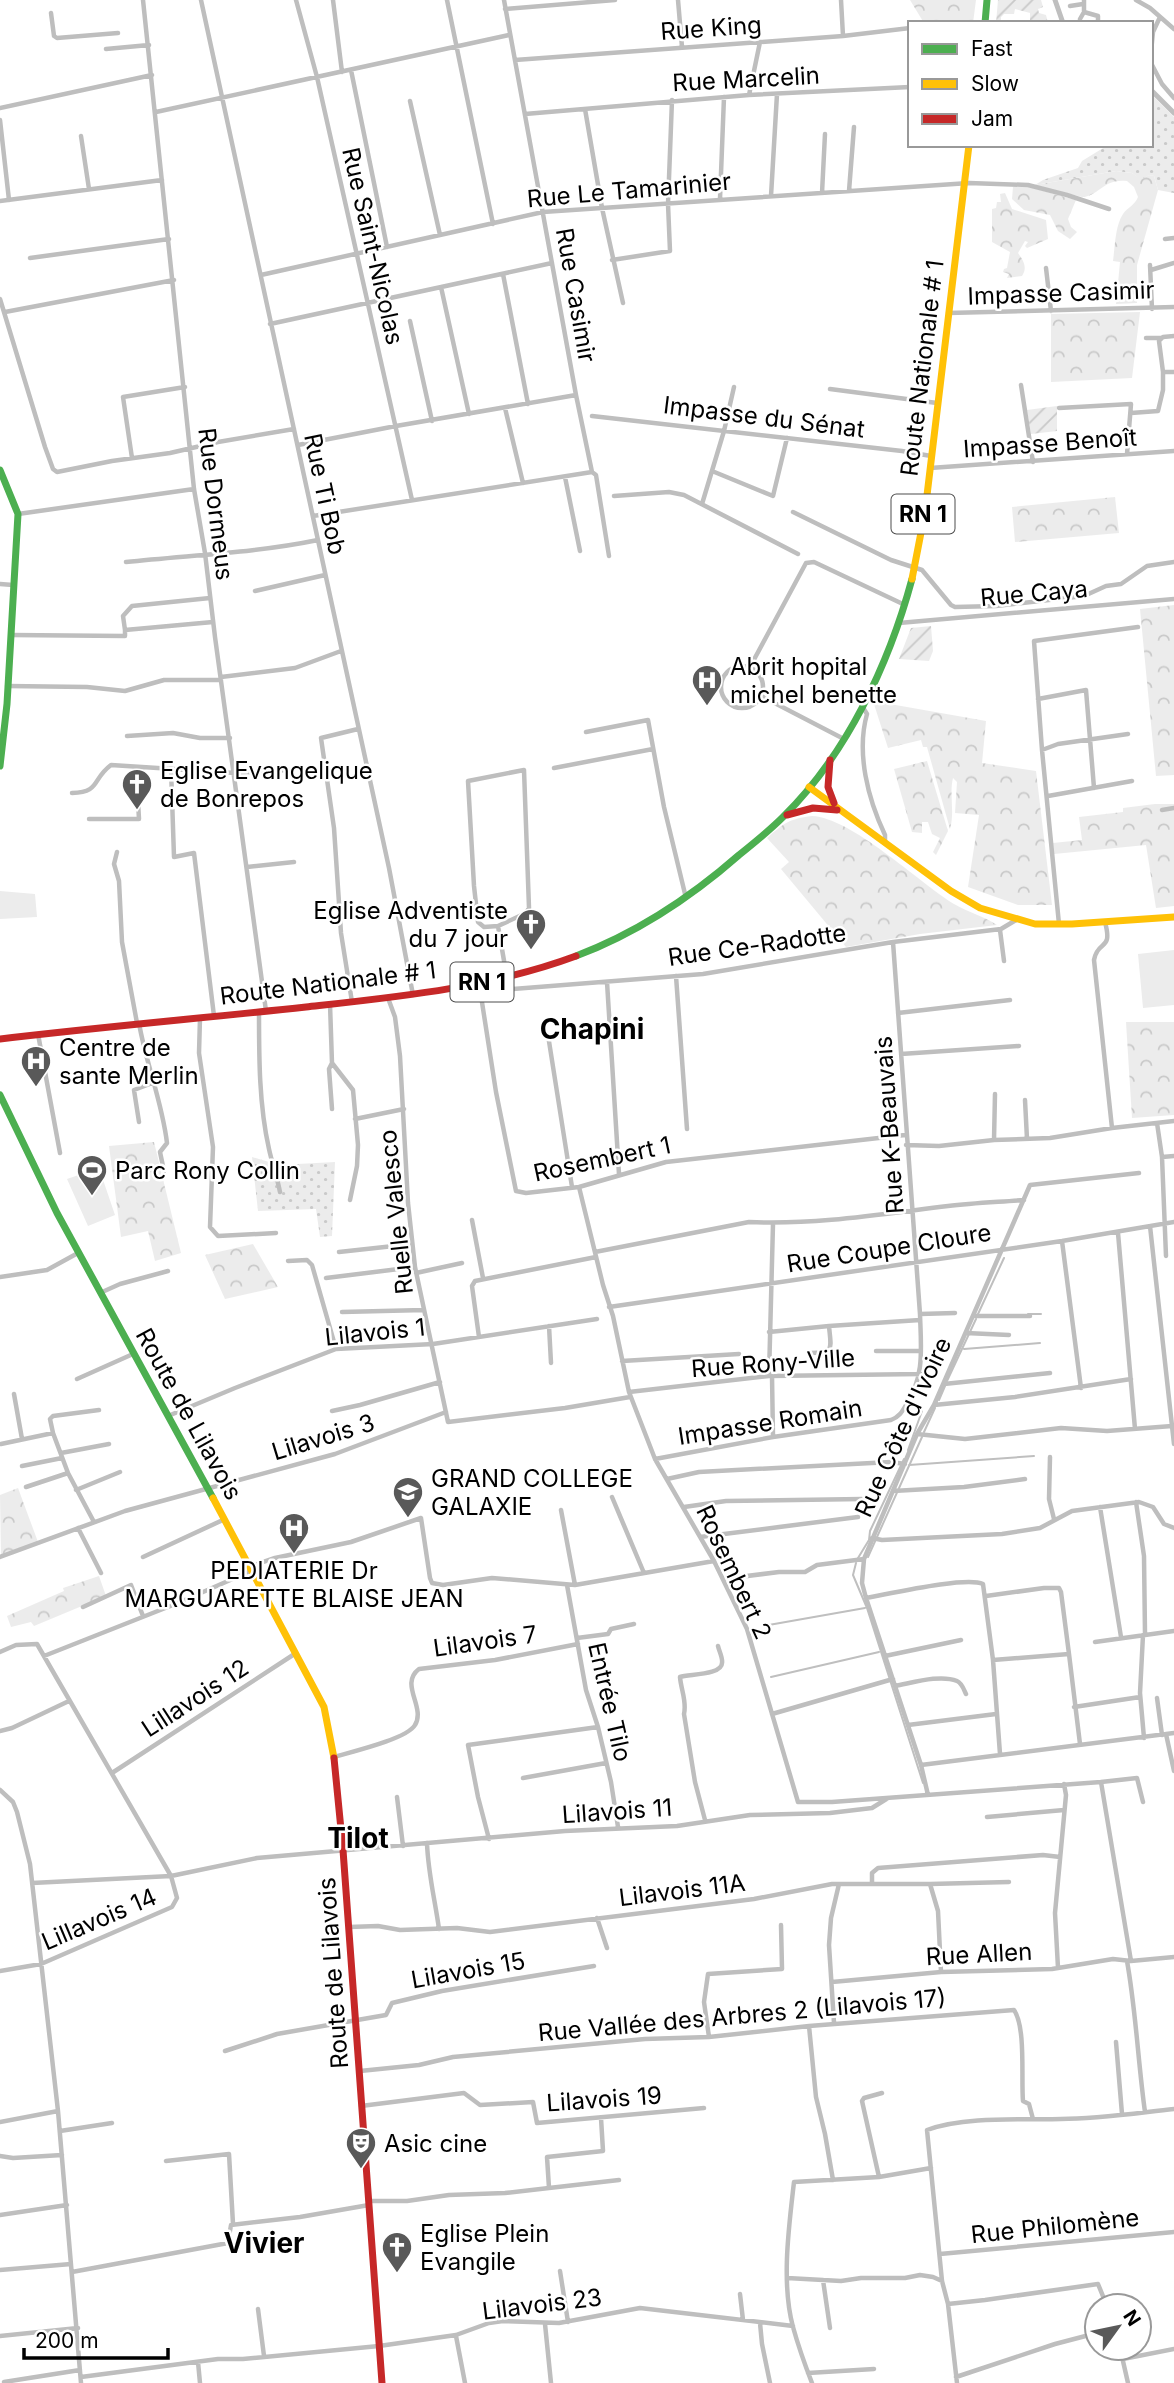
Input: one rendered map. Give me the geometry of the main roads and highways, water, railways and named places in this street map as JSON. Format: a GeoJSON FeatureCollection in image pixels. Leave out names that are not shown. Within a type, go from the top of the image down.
{"type":"FeatureCollection","features":[{"type":"Feature","properties":{"kind":"main road"},"geometry":{"type":"LineString","coordinates":[[985,21],[987,0]]}},
{"type":"Feature","properties":{"kind":"main road","name":"Route Nationale # 1"},"geometry":{"type":"LineString","coordinates":[[0,1039],[413,995],[507,978],[601,946],[661,915],[721,873],[785,816],[830,757],[862,705],[898,624],[915,569],[969,147]]}},
{"type":"Feature","properties":{"kind":"main road"},"geometry":{"type":"LineString","coordinates":[[0,470],[4,489],[18,514],[0,766]]}},
{"type":"Feature","properties":{"kind":"main road"},"geometry":{"type":"LineString","coordinates":[[830,757],[827,790],[839,810]]}},
{"type":"Feature","properties":{"kind":"main road"},"geometry":{"type":"LineString","coordinates":[[809,787],[884,843],[980,908],[1016,920],[1059,925],[1174,917]]}},
{"type":"Feature","properties":{"kind":"main road"},"geometry":{"type":"LineString","coordinates":[[785,816],[804,809],[839,810]]}},
{"type":"Feature","properties":{"kind":"main road","name":"Route de Lilavois"},"geometry":{"type":"LineString","coordinates":[[0,1095],[78,1253],[252,1568],[324,1707],[334,1757],[343,1850],[382,2383]]}},
{"type":"Feature","properties":{"kind":"waterway"},"geometry":{"type":"LineString","coordinates":[[1055,0],[1062,21]]}},
{"type":"Feature","properties":{"kind":"waterway"},"geometry":{"type":"LineString","coordinates":[[1153,92],[1174,113]]}},
{"type":"Feature","properties":{"kind":"waterway"},"geometry":{"type":"LineString","coordinates":[[978,1314],[1004,1258]]}},
{"type":"Feature","properties":{"kind":"waterway"},"geometry":{"type":"LineString","coordinates":[[1028,1314],[1041,1314]]}},
{"type":"Feature","properties":{"kind":"waterway"},"geometry":{"type":"LineString","coordinates":[[947,1381],[976,1319]]}},
{"type":"Feature","properties":{"kind":"waterway"},"geometry":{"type":"LineString","coordinates":[[964,1349],[1040,1343]]}},
{"type":"Feature","properties":{"kind":"waterway"},"geometry":{"type":"LineString","coordinates":[[939,1400],[945,1386]]}},
{"type":"Feature","properties":{"kind":"waterway"},"geometry":{"type":"LineString","coordinates":[[924,1432],[935,1408]]}},
{"type":"Feature","properties":{"kind":"waterway"},"geometry":{"type":"LineString","coordinates":[[908,1450],[922,1411]]}},
{"type":"Feature","properties":{"kind":"waterway"},"geometry":{"type":"LineString","coordinates":[[868,1557],[922,1437]]}},
{"type":"Feature","properties":{"kind":"waterway"},"geometry":{"type":"LineString","coordinates":[[909,1465],[1034,1456]]}},
{"type":"Feature","properties":{"kind":"waterway"},"geometry":{"type":"LineString","coordinates":[[858,1558],[869,1540],[870,1531],[904,1459]]}},
{"type":"Feature","properties":{"kind":"waterway"},"geometry":{"type":"LineString","coordinates":[[856,1563],[853,1575],[867,1608],[923,1783]]}},
{"type":"Feature","properties":{"kind":"waterway"},"geometry":{"type":"LineString","coordinates":[[763,1626],[865,1608]]}},
{"type":"Feature","properties":{"kind":"waterway"},"geometry":{"type":"LineString","coordinates":[[771,1677],[879,1652]]}},
{"type":"Feature","properties":{"kind":"place","name":"Abrit hopital michel benette"},"geometry":{"type":"Point","coordinates":[707,707]}},
{"type":"Feature","properties":{"kind":"place","name":"Eglise Evangelique de Bonrepos"},"geometry":{"type":"Point","coordinates":[137,811]}},
{"type":"Feature","properties":{"kind":"place","name":"Eglise Adventiste du 7 jour"},"geometry":{"type":"Point","coordinates":[531,951]}},
{"type":"Feature","properties":{"kind":"place","name":"Centre de sante Merlin"},"geometry":{"type":"Point","coordinates":[36,1088]}},
{"type":"Feature","properties":{"kind":"place","name":"Parc Rony Collin"},"geometry":{"type":"Point","coordinates":[92,1197]}},
{"type":"Feature","properties":{"kind":"place","name":"GRAND COLLEGE GALAXIE"},"geometry":{"type":"Point","coordinates":[408,1519]}},
{"type":"Feature","properties":{"kind":"place","name":"PEDIATERIE Dr MARGUARETTE BLAISE JEAN"},"geometry":{"type":"Point","coordinates":[294,1555]}},
{"type":"Feature","properties":{"kind":"place","name":"Asic cine"},"geometry":{"type":"Point","coordinates":[361,2170]}},
{"type":"Feature","properties":{"kind":"place","name":"Eglise Plein Evangile"},"geometry":{"type":"Point","coordinates":[397,2274]}},
{"type":"Feature","properties":{"kind":"district","name":"Chapini"},"geometry":{"type":"Point","coordinates":[592,1029]}},
{"type":"Feature","properties":{"kind":"district","name":"Tilot"},"geometry":{"type":"Point","coordinates":[358,1838]}},
{"type":"Feature","properties":{"kind":"district","name":"Vivier"},"geometry":{"type":"Point","coordinates":[264,2243]}}]}
